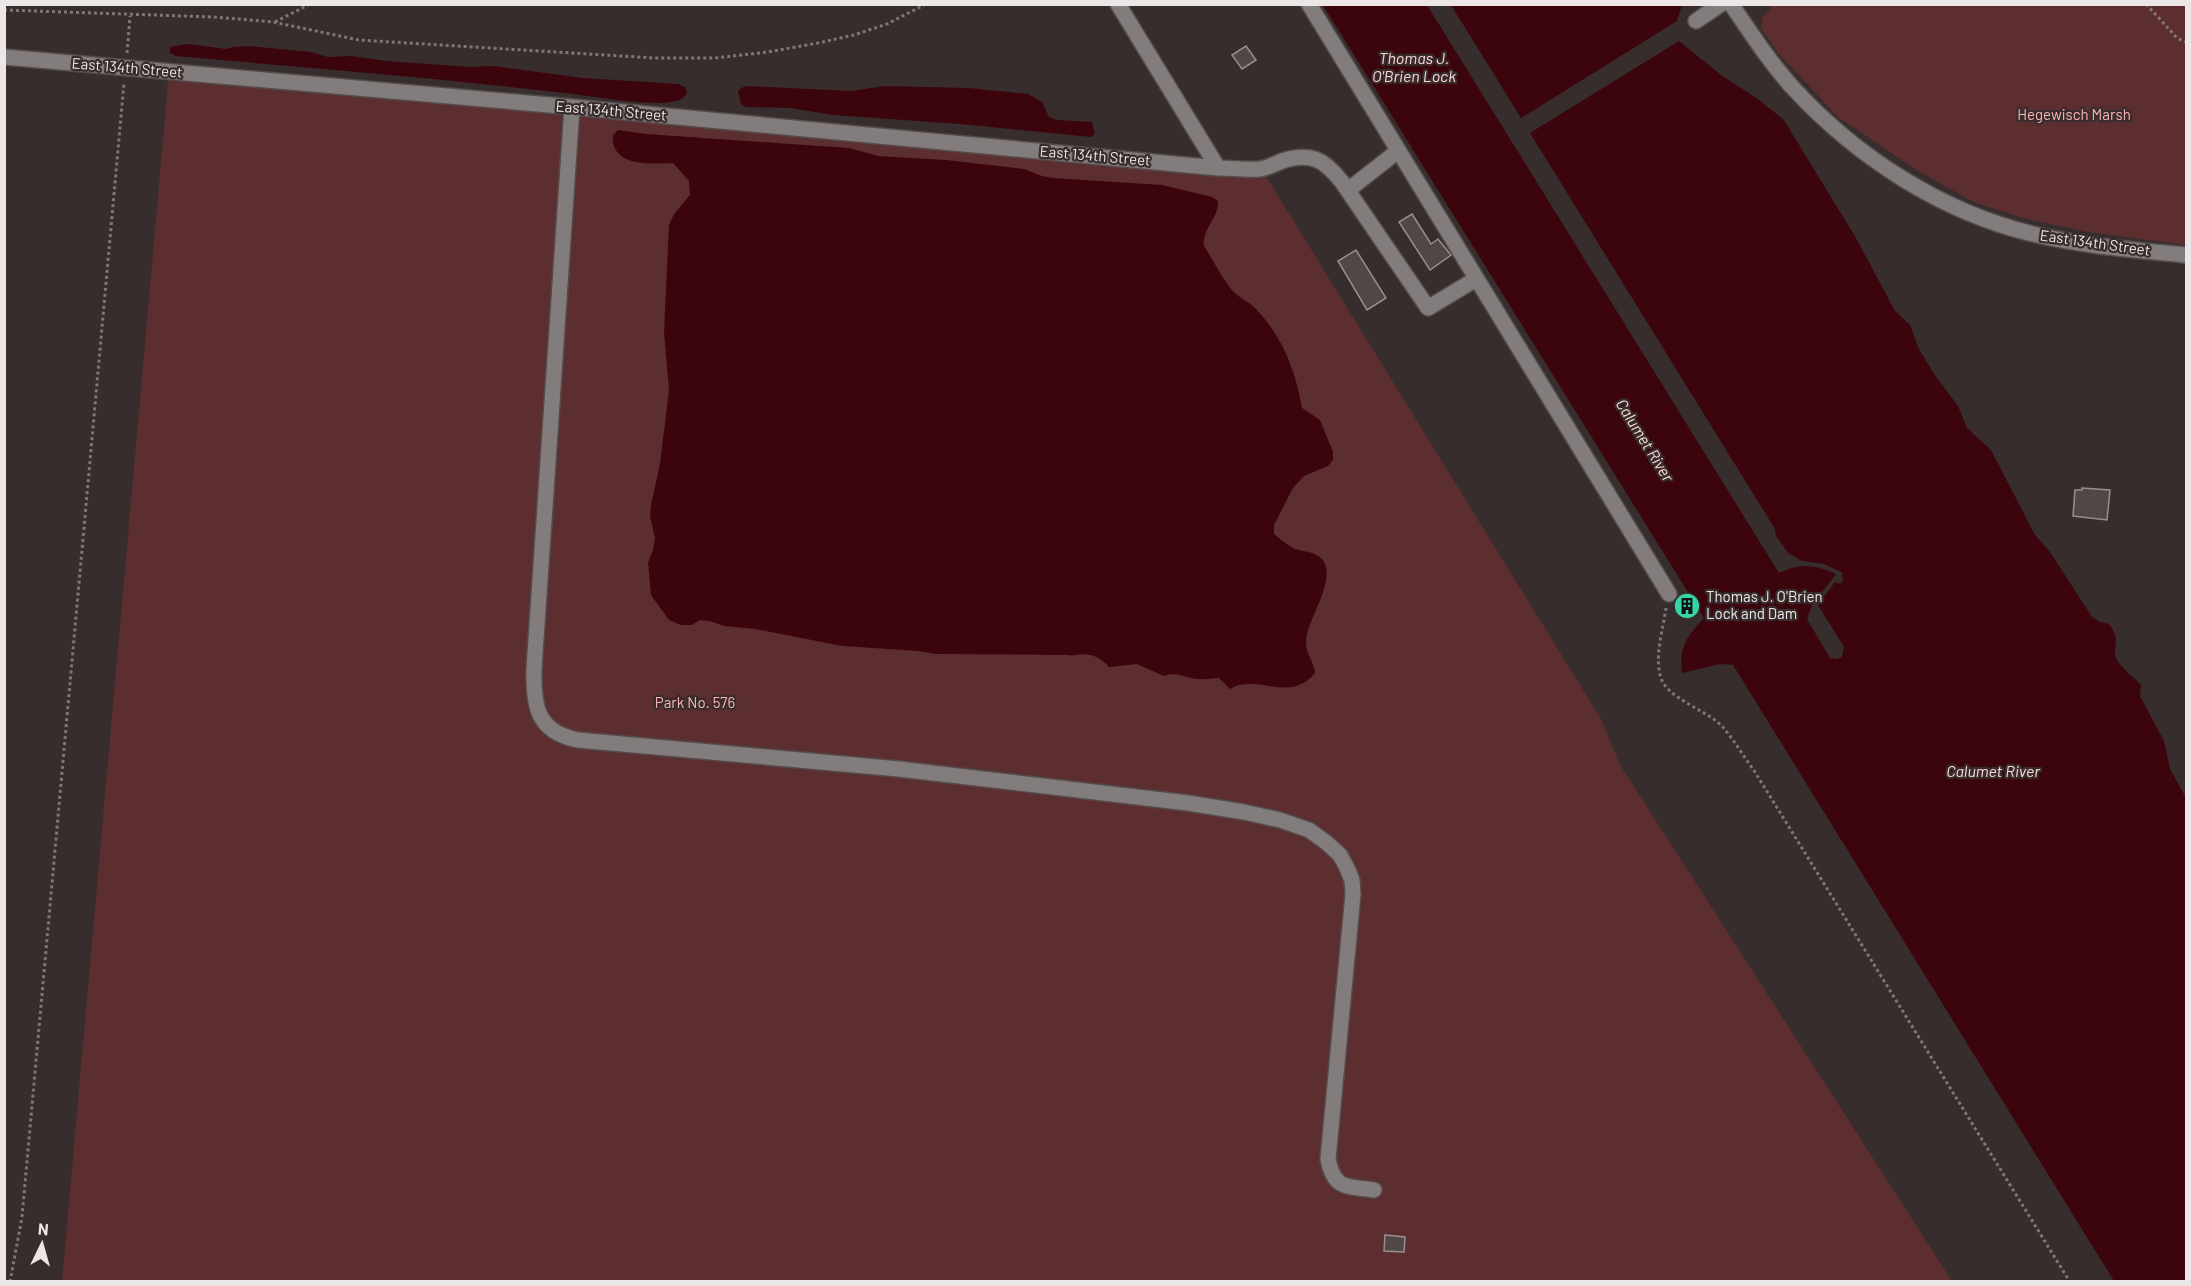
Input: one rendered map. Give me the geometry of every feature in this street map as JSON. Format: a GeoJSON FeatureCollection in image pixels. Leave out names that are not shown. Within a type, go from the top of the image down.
{"type":"FeatureCollection","features":[{"type":"Feature","properties":{"kind":"lane"},"geometry":{"type":"LineString","coordinates":[[1118,4],[1218,168]]}},
{"type":"Feature","properties":{"kind":"lane"},"geometry":{"type":"LineString","coordinates":[[1309,4],[1669,594]]}},
{"type":"Feature","properties":{"kind":"lane"},"geometry":{"type":"LineString","coordinates":[[1696,21],[1721,4]]}},
{"type":"Feature","properties":{"kind":"lane","name":"East 134th Street"},"geometry":{"type":"LineString","coordinates":[[1731,4],[1768,59],[1827,123],[1877,162],[1928,194],[1988,221],[2031,234],[2082,244],[2187,255]]}},
{"type":"Feature","properties":{"kind":"lane","name":"East 134th Street"},"geometry":{"type":"LineString","coordinates":[[4,57],[572,107],[1218,168],[1262,169],[1293,158],[1309,158],[1321,160],[1330,166],[1348,190]]}},
{"type":"Feature","properties":{"kind":"lane"},"geometry":{"type":"LineString","coordinates":[[572,107],[534,669],[534,697],[537,710],[545,722],[567,737],[578,740],[899,769],[1188,803],[1280,820],[1309,830],[1340,855],[1350,874],[1353,894],[1328,1160],[1331,1174],[1340,1185],[1374,1190]]}},
{"type":"Feature","properties":{"kind":"lane"},"geometry":{"type":"LineString","coordinates":[[1398,151],[1348,190],[1428,308],[1476,279]]}},
{"type":"Feature","properties":{"kind":"path"},"geometry":{"type":"LineString","coordinates":[[273,22],[310,4]]}},
{"type":"Feature","properties":{"kind":"path"},"geometry":{"type":"LineString","coordinates":[[4,10],[213,17],[273,22],[359,40],[539,53],[654,58],[715,57],[768,52],[854,35],[886,24],[926,4]]}},
{"type":"Feature","properties":{"kind":"path"},"geometry":{"type":"LineString","coordinates":[[2146,4],[2177,38],[2187,42]]}},
{"type":"Feature","properties":{"kind":"path"},"geometry":{"type":"LineString","coordinates":[[10,1281],[22,1217],[130,16]]}},
{"type":"Feature","properties":{"kind":"path"},"geometry":{"type":"LineString","coordinates":[[1669,594],[1659,657],[1661,678],[1669,693],[1694,706],[1722,726],[1755,772],[2070,1281]]}},
{"type":"Feature","properties":{"kind":"green space","name":"Hegewisch Marsh"},"geometry":{"type":"Polygon","coordinates":[[[1769,5],[2186,5],[2186,245],[2087,232],[2023,218],[1973,202],[1917,170],[1838,117],[1778,53],[1761,28],[1762,18],[1772,8],[1769,5]]]}},
{"type":"Feature","properties":{"kind":"green space","name":"Park No. 576"},"geometry":{"type":"Polygon","coordinates":[[[169,72],[1267,178],[1601,719],[1620,765],[1952,1281],[62,1282],[169,72]]]}},
{"type":"Feature","properties":{"kind":"water","name":"Calumet River"},"geometry":{"type":"Polygon","coordinates":[[[1323,5],[1427,5],[1779,573],[1807,566],[1836,574],[1812,605],[1807,619],[1830,658],[1837,659],[1842,657],[1844,647],[1818,605],[1835,582],[1840,584],[1844,578],[1841,576],[1843,573],[1824,564],[1802,561],[1788,553],[1530,133],[1679,41],[1721,75],[1758,99],[1784,120],[1856,238],[1895,311],[1910,325],[1918,347],[1934,374],[1958,406],[1967,428],[1991,450],[2035,535],[2050,552],[2092,617],[2109,624],[2113,630],[2116,640],[2115,656],[2122,667],[2141,685],[2140,696],[2164,741],[2170,769],[2186,798],[2186,1281],[2114,1281],[1733,665],[1720,664],[1682,673],[1681,663],[1685,642],[1704,618],[1323,5]]]}},
{"type":"Feature","properties":{"kind":"water"},"geometry":{"type":"Polygon","coordinates":[[[1451,5],[1682,5],[1677,21],[1521,118],[1451,5]]]}},
{"type":"Feature","properties":{"kind":"water"},"geometry":{"type":"Polygon","coordinates":[[[188,44],[226,49],[250,46],[311,52],[328,57],[351,56],[469,67],[494,66],[583,78],[679,84],[686,88],[687,93],[681,99],[667,103],[640,102],[374,73],[176,56],[170,53],[170,47],[188,44]]]}},
{"type":"Feature","properties":{"kind":"water"},"geometry":{"type":"Polygon","coordinates":[[[746,86],[851,91],[885,86],[969,88],[1028,94],[1042,102],[1049,117],[1057,120],[1092,122],[1095,134],[1091,137],[960,124],[833,115],[790,108],[746,107],[741,104],[738,91],[746,86]]]}},
{"type":"Feature","properties":{"kind":"water"},"geometry":{"type":"Polygon","coordinates":[[[618,130],[646,134],[849,148],[878,156],[946,160],[1024,169],[1053,178],[1162,185],[1212,197],[1218,201],[1216,213],[1205,234],[1204,246],[1231,289],[1253,306],[1274,331],[1296,380],[1302,408],[1320,420],[1333,452],[1333,460],[1328,466],[1304,476],[1293,488],[1274,525],[1274,534],[1281,540],[1293,548],[1319,556],[1326,567],[1325,586],[1309,626],[1306,641],[1315,673],[1305,682],[1295,686],[1251,684],[1230,689],[1219,678],[1194,679],[1174,674],[1164,676],[1137,664],[1109,667],[1095,656],[1089,655],[1078,654],[1066,657],[1071,655],[936,654],[842,646],[755,629],[724,626],[710,621],[700,620],[692,625],[681,625],[669,620],[651,595],[648,563],[655,538],[650,517],[660,464],[669,390],[664,332],[669,225],[674,214],[690,195],[689,181],[673,163],[644,163],[625,158],[618,153],[613,135],[618,130]]]}},
{"type":"Feature","properties":{"kind":"building"},"geometry":{"type":"Polygon","coordinates":[[[1246,46],[1256,60],[1242,69],[1232,55],[1246,46]]]}},
{"type":"Feature","properties":{"kind":"building"},"geometry":{"type":"Polygon","coordinates":[[[1412,214],[1431,244],[1438,239],[1451,255],[1430,270],[1399,222],[1412,214]]]}},
{"type":"Feature","properties":{"kind":"building"},"geometry":{"type":"Polygon","coordinates":[[[1356,250],[1386,298],[1367,310],[1338,261],[1356,250]]]}},
{"type":"Feature","properties":{"kind":"building"},"geometry":{"type":"Polygon","coordinates":[[[2082,488],[2110,490],[2107,520],[2073,516],[2075,490],[2082,490],[2082,488]]]}},
{"type":"Feature","properties":{"kind":"building"},"geometry":{"type":"Polygon","coordinates":[[[1385,1235],[1405,1237],[1404,1252],[1384,1251],[1385,1235]]]}},
{"type":"Feature","properties":{"kind":"place","name":"Thomas J. O'Brien Lock and Dam"},"geometry":{"type":"Point","coordinates":[1687,606]}},
{"type":"Feature","properties":{"kind":"water label","name":"Thomas J. O'Brien Lock"},"geometry":{"type":"Point","coordinates":[1414,67]}}]}
